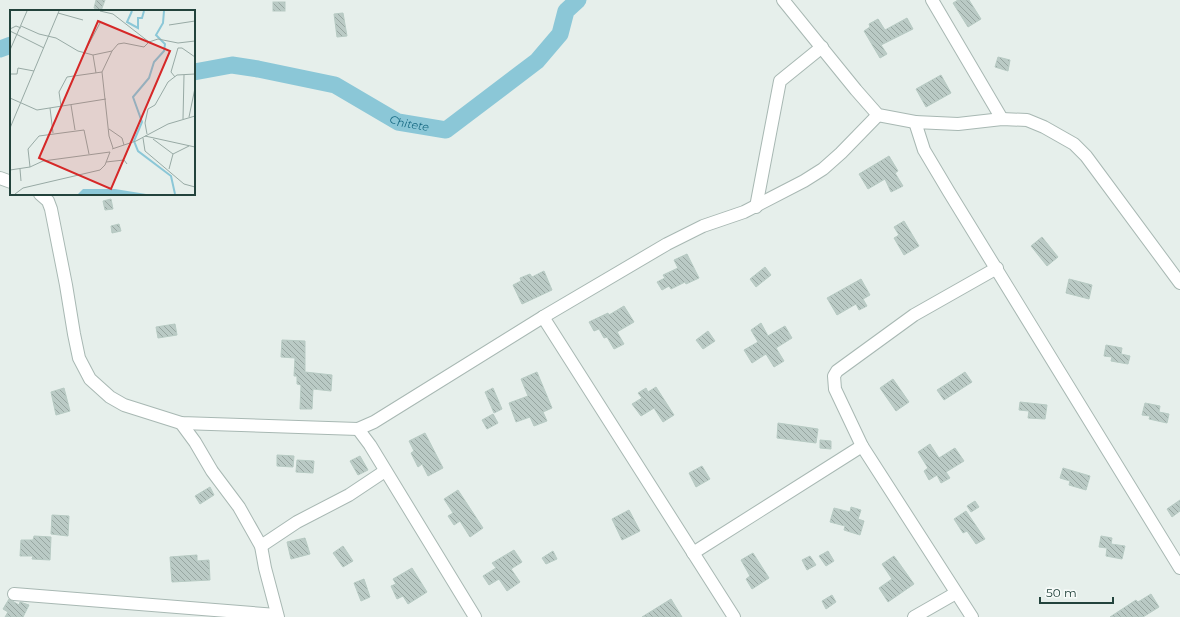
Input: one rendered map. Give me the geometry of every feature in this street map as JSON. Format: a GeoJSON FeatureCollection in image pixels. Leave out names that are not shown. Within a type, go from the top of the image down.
{"type":"FeatureCollection","features":[{"type":"Feature","properties":{"kind":"street"},"geometry":{"type":"LineString","coordinates":[[783,0],[878,115],[935,124],[958,124],[1002,119],[1027,120],[1044,127],[1074,144],[1086,156],[1180,283]]}},
{"type":"Feature","properties":{"kind":"street"},"geometry":{"type":"LineString","coordinates":[[932,0],[1002,119]]}},
{"type":"Feature","properties":{"kind":"street"},"geometry":{"type":"LineString","coordinates":[[756,207],[780,81],[822,47]]}},
{"type":"Feature","properties":{"kind":"street"},"geometry":{"type":"LineString","coordinates":[[41,195],[48,201],[51,209],[79,358],[90,379],[110,397],[124,405],[181,422],[358,429],[374,422],[543,317],[667,244],[702,226],[756,207],[804,181],[823,169],[841,153],[878,115]]}},
{"type":"Feature","properties":{"kind":"street"},"geometry":{"type":"LineString","coordinates":[[915,122],[924,150],[1180,568]]}},
{"type":"Feature","properties":{"kind":"street"},"geometry":{"type":"LineString","coordinates":[[0,178],[10,182]]}},
{"type":"Feature","properties":{"kind":"street"},"geometry":{"type":"LineString","coordinates":[[972,617],[862,446],[835,389],[834,376],[837,372],[914,315],[997,268]]}},
{"type":"Feature","properties":{"kind":"street"},"geometry":{"type":"LineString","coordinates":[[543,317],[734,617]]}},
{"type":"Feature","properties":{"kind":"street"},"geometry":{"type":"LineString","coordinates":[[14,594],[277,616],[265,568],[262,546],[239,507],[212,471],[181,422]]}},
{"type":"Feature","properties":{"kind":"street"},"geometry":{"type":"LineString","coordinates":[[358,429],[475,617]]}},
{"type":"Feature","properties":{"kind":"street"},"geometry":{"type":"LineString","coordinates":[[692,553],[862,446]]}},
{"type":"Feature","properties":{"kind":"street"},"geometry":{"type":"LineString","coordinates":[[262,546],[297,522],[349,495],[385,471]]}},
{"type":"Feature","properties":{"kind":"street"},"geometry":{"type":"LineString","coordinates":[[914,617],[956,593]]}},
{"type":"Feature","properties":{"kind":"building"},"geometry":{"type":"Polygon","coordinates":[[[96,0],[105,0],[101,10],[94,8],[96,0]]]}},
{"type":"Feature","properties":{"kind":"building"},"geometry":{"type":"Polygon","coordinates":[[[958,0],[969,0],[981,19],[968,27],[953,3],[958,0]]]}},
{"type":"Feature","properties":{"kind":"building"},"geometry":{"type":"Polygon","coordinates":[[[273,2],[285,2],[285,11],[273,11],[273,2]]]}},
{"type":"Feature","properties":{"kind":"building"},"geometry":{"type":"Polygon","coordinates":[[[343,13],[347,36],[337,37],[334,14],[343,13]]]}},
{"type":"Feature","properties":{"kind":"building"},"geometry":{"type":"Polygon","coordinates":[[[907,18],[913,29],[881,45],[887,54],[880,58],[864,31],[870,27],[869,24],[878,19],[885,30],[907,18]]]}},
{"type":"Feature","properties":{"kind":"building"},"geometry":{"type":"Polygon","coordinates":[[[998,57],[1010,60],[1008,71],[995,67],[998,57]]]}},
{"type":"Feature","properties":{"kind":"building"},"geometry":{"type":"Polygon","coordinates":[[[941,75],[951,93],[926,107],[916,89],[941,75]]]}},
{"type":"Feature","properties":{"kind":"building"},"geometry":{"type":"Polygon","coordinates":[[[889,156],[898,171],[895,173],[903,186],[891,192],[885,179],[868,189],[859,174],[889,156]]]}},
{"type":"Feature","properties":{"kind":"building"},"geometry":{"type":"Polygon","coordinates":[[[111,199],[113,209],[105,210],[103,201],[111,199]]]}},
{"type":"Feature","properties":{"kind":"building"},"geometry":{"type":"Polygon","coordinates":[[[904,221],[919,246],[904,255],[894,238],[899,235],[894,227],[904,221]]]}},
{"type":"Feature","properties":{"kind":"building"},"geometry":{"type":"Polygon","coordinates":[[[119,224],[121,231],[112,233],[111,226],[119,224]]]}},
{"type":"Feature","properties":{"kind":"building"},"geometry":{"type":"Polygon","coordinates":[[[1042,237],[1058,257],[1047,266],[1031,246],[1042,237]]]}},
{"type":"Feature","properties":{"kind":"building"},"geometry":{"type":"Polygon","coordinates":[[[687,254],[699,278],[686,284],[685,282],[671,289],[669,286],[662,290],[657,282],[665,278],[663,275],[678,268],[674,260],[687,254]]]}},
{"type":"Feature","properties":{"kind":"building"},"geometry":{"type":"Polygon","coordinates":[[[765,267],[771,275],[756,287],[750,279],[765,267]]]}},
{"type":"Feature","properties":{"kind":"building"},"geometry":{"type":"Polygon","coordinates":[[[544,271],[552,290],[522,304],[513,285],[521,281],[520,278],[530,274],[532,277],[544,271]]]}},
{"type":"Feature","properties":{"kind":"building"},"geometry":{"type":"Polygon","coordinates":[[[861,279],[870,295],[863,299],[867,306],[859,310],[856,304],[837,315],[827,298],[861,279]]]}},
{"type":"Feature","properties":{"kind":"building"},"geometry":{"type":"Polygon","coordinates":[[[1069,279],[1092,285],[1089,299],[1066,293],[1069,279]]]}},
{"type":"Feature","properties":{"kind":"building"},"geometry":{"type":"Polygon","coordinates":[[[624,306],[634,322],[617,332],[624,344],[614,349],[607,337],[604,338],[599,329],[594,331],[589,322],[608,313],[609,315],[624,306]]]}},
{"type":"Feature","properties":{"kind":"building"},"geometry":{"type":"Polygon","coordinates":[[[761,323],[768,336],[785,326],[792,338],[776,348],[784,361],[774,367],[766,354],[752,363],[744,350],[758,342],[751,330],[761,323]]]}},
{"type":"Feature","properties":{"kind":"building"},"geometry":{"type":"Polygon","coordinates":[[[175,324],[177,335],[158,338],[156,327],[175,324]]]}},
{"type":"Feature","properties":{"kind":"building"},"geometry":{"type":"Polygon","coordinates":[[[708,331],[715,341],[703,349],[696,340],[708,331]]]}},
{"type":"Feature","properties":{"kind":"building"},"geometry":{"type":"Polygon","coordinates":[[[282,340],[305,341],[305,372],[332,375],[331,391],[313,389],[312,409],[300,409],[301,385],[297,384],[297,376],[294,376],[295,358],[281,357],[282,340]]]}},
{"type":"Feature","properties":{"kind":"building"},"geometry":{"type":"Polygon","coordinates":[[[1106,345],[1122,348],[1121,354],[1130,356],[1128,364],[1111,361],[1112,357],[1104,356],[1106,345]]]}},
{"type":"Feature","properties":{"kind":"building"},"geometry":{"type":"Polygon","coordinates":[[[537,372],[552,408],[543,412],[547,421],[534,426],[530,417],[516,422],[509,403],[528,396],[521,379],[537,372]]]}},
{"type":"Feature","properties":{"kind":"building"},"geometry":{"type":"Polygon","coordinates":[[[965,372],[972,382],[944,400],[937,390],[965,372]]]}},
{"type":"Feature","properties":{"kind":"building"},"geometry":{"type":"Polygon","coordinates":[[[893,379],[909,402],[896,411],[880,388],[893,379]]]}},
{"type":"Feature","properties":{"kind":"building"},"geometry":{"type":"Polygon","coordinates":[[[656,387],[674,415],[663,422],[654,408],[641,416],[632,404],[642,398],[638,393],[646,388],[648,392],[656,387]]]}},
{"type":"Feature","properties":{"kind":"building"},"geometry":{"type":"Polygon","coordinates":[[[64,388],[70,411],[56,415],[51,392],[64,388]]]}},
{"type":"Feature","properties":{"kind":"building"},"geometry":{"type":"Polygon","coordinates":[[[493,388],[502,409],[494,413],[485,392],[493,388]]]}},
{"type":"Feature","properties":{"kind":"building"},"geometry":{"type":"Polygon","coordinates":[[[1020,402],[1047,405],[1045,419],[1028,418],[1029,411],[1019,410],[1020,402]]]}},
{"type":"Feature","properties":{"kind":"building"},"geometry":{"type":"Polygon","coordinates":[[[1145,403],[1160,406],[1159,412],[1169,414],[1167,423],[1149,419],[1150,416],[1142,415],[1145,403]]]}},
{"type":"Feature","properties":{"kind":"building"},"geometry":{"type":"Polygon","coordinates":[[[493,414],[498,423],[487,429],[482,420],[493,414]]]}},
{"type":"Feature","properties":{"kind":"building"},"geometry":{"type":"Polygon","coordinates":[[[778,423],[818,429],[816,443],[777,438],[778,423]]]}},
{"type":"Feature","properties":{"kind":"building"},"geometry":{"type":"Polygon","coordinates":[[[425,433],[443,468],[428,476],[422,464],[418,467],[411,453],[414,451],[409,441],[425,433]]]}},
{"type":"Feature","properties":{"kind":"building"},"geometry":{"type":"Polygon","coordinates":[[[820,440],[831,441],[831,449],[820,448],[820,440]]]}},
{"type":"Feature","properties":{"kind":"building"},"geometry":{"type":"Polygon","coordinates":[[[930,444],[939,458],[955,448],[964,461],[946,472],[950,478],[941,483],[937,475],[929,480],[924,471],[928,468],[918,452],[930,444]]]}},
{"type":"Feature","properties":{"kind":"building"},"geometry":{"type":"Polygon","coordinates":[[[277,455],[294,456],[293,467],[277,466],[277,455]]]}},
{"type":"Feature","properties":{"kind":"building"},"geometry":{"type":"Polygon","coordinates":[[[360,456],[368,470],[358,475],[350,461],[360,456]]]}},
{"type":"Feature","properties":{"kind":"building"},"geometry":{"type":"Polygon","coordinates":[[[297,460],[314,461],[313,473],[296,472],[297,460]]]}},
{"type":"Feature","properties":{"kind":"building"},"geometry":{"type":"Polygon","coordinates":[[[702,466],[710,479],[696,487],[689,473],[702,466]]]}},
{"type":"Feature","properties":{"kind":"building"},"geometry":{"type":"Polygon","coordinates":[[[1063,468],[1090,476],[1086,490],[1069,485],[1070,481],[1060,478],[1063,468]]]}},
{"type":"Feature","properties":{"kind":"building"},"geometry":{"type":"Polygon","coordinates":[[[210,487],[214,495],[200,504],[195,496],[210,487]]]}},
{"type":"Feature","properties":{"kind":"building"},"geometry":{"type":"Polygon","coordinates":[[[458,490],[483,528],[470,537],[460,521],[454,525],[448,516],[453,513],[444,499],[458,490]]]}},
{"type":"Feature","properties":{"kind":"building"},"geometry":{"type":"Polygon","coordinates":[[[1180,500],[1180,511],[1172,517],[1167,509],[1180,500]]]}},
{"type":"Feature","properties":{"kind":"building"},"geometry":{"type":"Polygon","coordinates":[[[975,501],[979,507],[971,512],[967,506],[975,501]]]}},
{"type":"Feature","properties":{"kind":"building"},"geometry":{"type":"Polygon","coordinates":[[[851,507],[861,510],[858,519],[864,521],[860,535],[844,530],[845,526],[830,522],[834,508],[850,512],[851,507]]]}},
{"type":"Feature","properties":{"kind":"building"},"geometry":{"type":"Polygon","coordinates":[[[629,510],[640,531],[622,540],[612,519],[629,510]]]}},
{"type":"Feature","properties":{"kind":"building"},"geometry":{"type":"Polygon","coordinates":[[[966,511],[985,539],[976,544],[967,531],[963,533],[954,519],[966,511]]]}},
{"type":"Feature","properties":{"kind":"building"},"geometry":{"type":"Polygon","coordinates":[[[52,515],[69,516],[68,536],[51,534],[52,515]]]}},
{"type":"Feature","properties":{"kind":"building"},"geometry":{"type":"Polygon","coordinates":[[[34,536],[51,537],[50,560],[32,559],[33,556],[20,556],[21,540],[33,540],[34,536]]]}},
{"type":"Feature","properties":{"kind":"building"},"geometry":{"type":"Polygon","coordinates":[[[1101,536],[1112,538],[1111,544],[1125,546],[1122,559],[1106,556],[1107,548],[1099,547],[1101,536]]]}},
{"type":"Feature","properties":{"kind":"building"},"geometry":{"type":"Polygon","coordinates":[[[305,538],[310,554],[291,559],[287,542],[305,538]]]}},
{"type":"Feature","properties":{"kind":"building"},"geometry":{"type":"Polygon","coordinates":[[[343,546],[353,561],[343,567],[333,553],[343,546]]]}},
{"type":"Feature","properties":{"kind":"building"},"geometry":{"type":"Polygon","coordinates":[[[514,550],[522,562],[511,569],[520,582],[507,591],[499,579],[489,585],[483,576],[496,568],[492,563],[514,550]]]}},
{"type":"Feature","properties":{"kind":"building"},"geometry":{"type":"Polygon","coordinates":[[[553,551],[557,559],[546,564],[542,558],[553,551]]]}},
{"type":"Feature","properties":{"kind":"building"},"geometry":{"type":"Polygon","coordinates":[[[828,551],[834,561],[826,566],[819,556],[828,551]]]}},
{"type":"Feature","properties":{"kind":"building"},"geometry":{"type":"Polygon","coordinates":[[[753,553],[769,578],[752,589],[746,579],[750,576],[741,560],[753,553]]]}},
{"type":"Feature","properties":{"kind":"building"},"geometry":{"type":"Polygon","coordinates":[[[197,555],[197,561],[209,560],[210,580],[172,582],[170,557],[197,555]]]}},
{"type":"Feature","properties":{"kind":"building"},"geometry":{"type":"Polygon","coordinates":[[[810,556],[816,565],[807,570],[802,560],[810,556]]]}},
{"type":"Feature","properties":{"kind":"building"},"geometry":{"type":"Polygon","coordinates":[[[894,556],[914,584],[888,602],[879,588],[892,579],[882,564],[894,556]]]}},
{"type":"Feature","properties":{"kind":"building"},"geometry":{"type":"Polygon","coordinates":[[[412,568],[427,592],[408,604],[403,596],[397,599],[391,586],[396,584],[393,579],[412,568]]]}},
{"type":"Feature","properties":{"kind":"building"},"geometry":{"type":"Polygon","coordinates":[[[364,579],[370,597],[361,601],[354,583],[364,579]]]}},
{"type":"Feature","properties":{"kind":"building"},"geometry":{"type":"Polygon","coordinates":[[[1151,594],[1159,607],[1143,617],[1110,617],[1136,600],[1138,602],[1151,594]]]}},
{"type":"Feature","properties":{"kind":"building"},"geometry":{"type":"Polygon","coordinates":[[[832,595],[836,602],[826,609],[822,601],[832,595]]]}},
{"type":"Feature","properties":{"kind":"building"},"geometry":{"type":"Polygon","coordinates":[[[9,599],[19,605],[20,602],[29,605],[23,617],[5,617],[8,612],[3,609],[9,599]]]}},
{"type":"Feature","properties":{"kind":"building"},"geometry":{"type":"Polygon","coordinates":[[[671,599],[682,617],[642,617],[671,599]]]}},
{"type":"Feature","properties":{"kind":"waterway","name":"Chitete"},"geometry":{"type":"LineString","coordinates":[[195,72],[232,65],[335,85],[398,122],[446,130],[537,61],[560,34],[566,11],[578,0]]}},
{"type":"Feature","properties":{"kind":"waterway","name":"Chitete"},"geometry":{"type":"LineString","coordinates":[[0,49],[10,45]]}}]}
